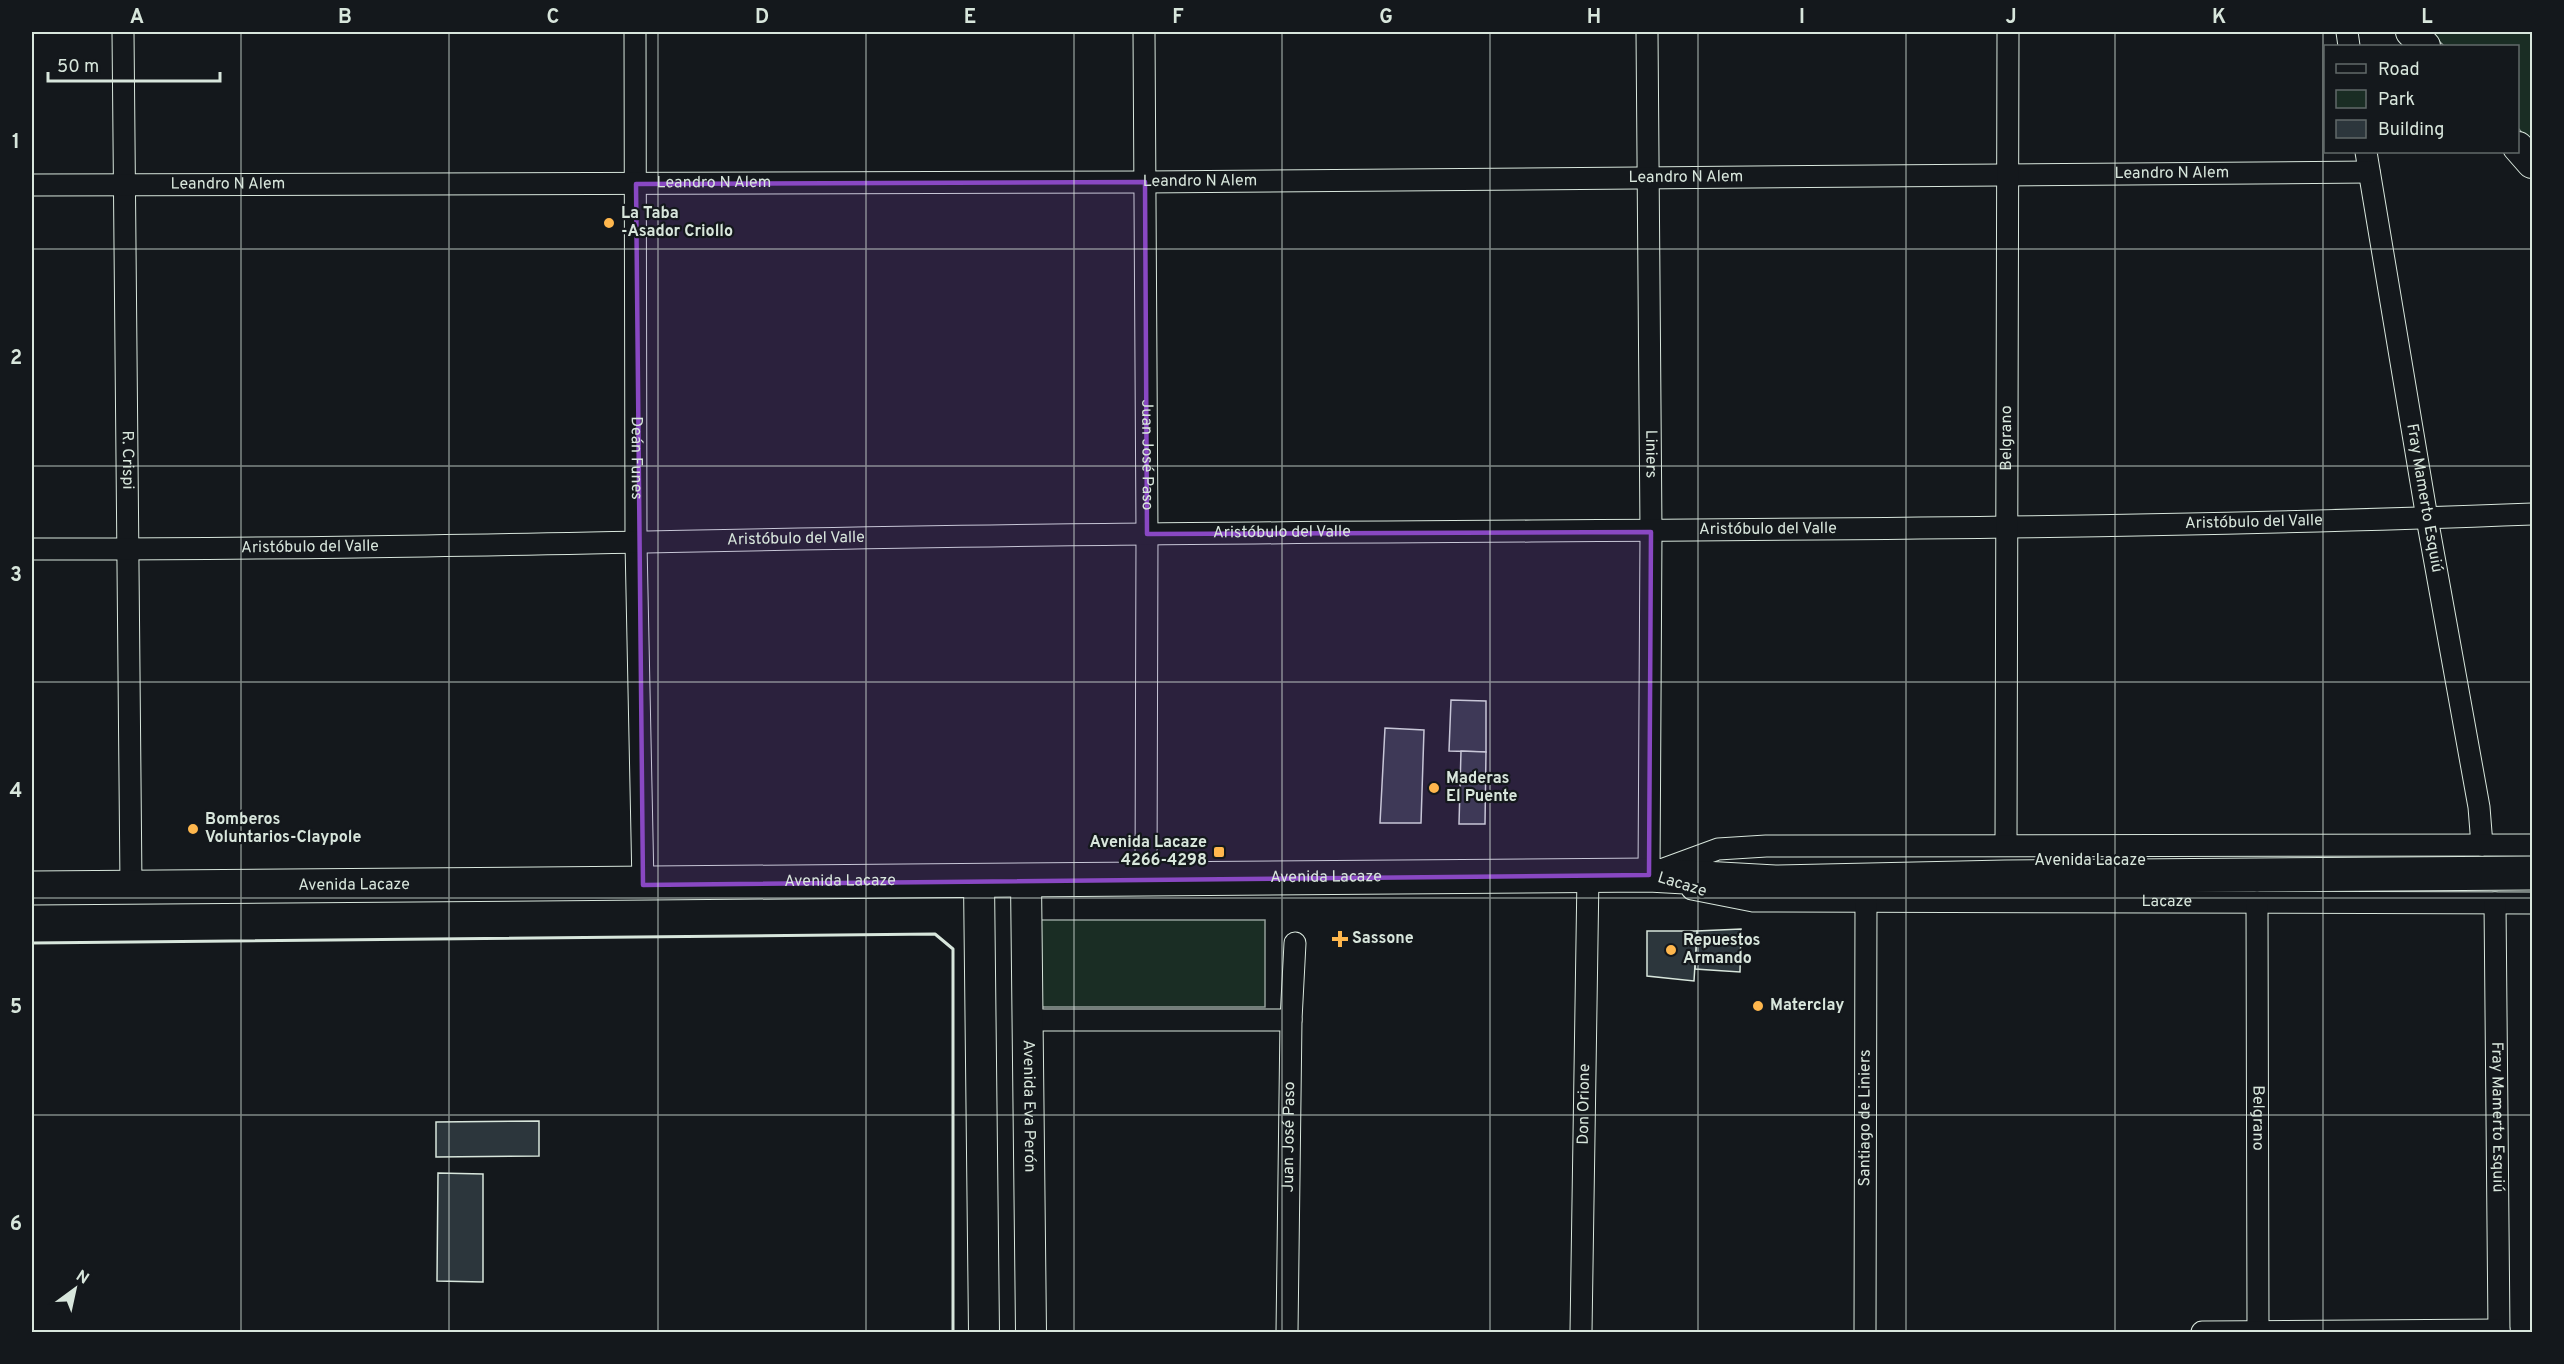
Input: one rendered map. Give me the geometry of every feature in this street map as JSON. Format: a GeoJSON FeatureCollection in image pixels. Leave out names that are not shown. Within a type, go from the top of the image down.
{"type":"FeatureCollection","features":[{"type":"Feature","properties":{"kind":"main road"},"geometry":{"type":"LineString","coordinates":[[2411,32],[2424,45]]}},
{"type":"Feature","properties":{"kind":"main road"},"geometry":{"type":"LineString","coordinates":[[2519,149],[2532,163]]}},
{"type":"Feature","properties":{"kind":"main road","name":"Avenida Lacaze"},"geometry":{"type":"LineString","coordinates":[[32,888],[643,885],[1588,875],[1649,875],[1775,882],[2005,861],[2532,859]]}},
{"type":"Feature","properties":{"kind":"main road","name":"Avenida Lacaze"},"geometry":{"type":"LineString","coordinates":[[2005,861],[2532,873]]}},
{"type":"Feature","properties":{"kind":"main road"},"geometry":{"type":"LineString","coordinates":[[979,881],[984,1332]]}},
{"type":"Feature","properties":{"kind":"main road","name":"Avenida Eva Perón"},"geometry":{"type":"LineString","coordinates":[[1026,881],[1031,1332]]}},
{"type":"Feature","properties":{"kind":"street","name":"R. Crispi"},"geometry":{"type":"LineString","coordinates":[[123,32],[131,886]]}},
{"type":"Feature","properties":{"kind":"street","name":"Deán Funes"},"geometry":{"type":"LineString","coordinates":[[635,32],[636,543],[643,885]]}},
{"type":"Feature","properties":{"kind":"street","name":"Juan José Paso"},"geometry":{"type":"LineString","coordinates":[[1144,32],[1147,534],[1146,880]]}},
{"type":"Feature","properties":{"kind":"street","name":"Liniers"},"geometry":{"type":"LineString","coordinates":[[1647,32],[1651,532],[1649,875]]}},
{"type":"Feature","properties":{"kind":"street","name":"Belgrano"},"geometry":{"type":"LineString","coordinates":[[2005,861],[2008,32]]}},
{"type":"Feature","properties":{"kind":"street","name":"Leandro N Alem"},"geometry":{"type":"LineString","coordinates":[[32,185],[1145,182],[2009,176],[2367,162]]}},
{"type":"Feature","properties":{"kind":"street","name":"Fray Mamerto Esquiú"},"geometry":{"type":"LineString","coordinates":[[2367,162],[2479,807],[2482,845]]}},
{"type":"Feature","properties":{"kind":"street","name":"Aristóbulo del Valle"},"geometry":{"type":"LineString","coordinates":[[32,549],[636,543],[1147,534],[2005,529],[2532,514]]}},
{"type":"Feature","properties":{"kind":"street"},"geometry":{"type":"LineString","coordinates":[[2005,861],[2532,845]]}},
{"type":"Feature","properties":{"kind":"street","name":"Don Orione"},"geometry":{"type":"LineString","coordinates":[[1581,1332],[1588,875]]}},
{"type":"Feature","properties":{"kind":"street","name":"Lacaze"},"geometry":{"type":"LineString","coordinates":[[1649,875],[1699,891],[1745,900],[2532,903]]}},
{"type":"Feature","properties":{"kind":"street","name":"Santiago de Liniers"},"geometry":{"type":"LineString","coordinates":[[1865,1332],[1866,901]]}},
{"type":"Feature","properties":{"kind":"street","name":"Belgrano"},"geometry":{"type":"LineString","coordinates":[[2257,902],[2258,1332]]}},
{"type":"Feature","properties":{"kind":"street","name":"Fray Mamerto Esquiú"},"geometry":{"type":"LineString","coordinates":[[2495,903],[2499,1331]]}},
{"type":"Feature","properties":{"kind":"street","name":"Juan José Paso"},"geometry":{"type":"LineString","coordinates":[[1287,1332],[1291,1020],[1295,943]]}},
{"type":"Feature","properties":{"kind":"street"},"geometry":{"type":"LineString","coordinates":[[1028,1020],[1291,1020]]}},
{"type":"Feature","properties":{"kind":"street"},"geometry":{"type":"LineString","coordinates":[[2202,1332],[2499,1331]]}},
{"type":"Feature","properties":{"kind":"highlighted area"},"geometry":{"type":"Polygon","coordinates":[[[1145,182],[1147,534],[1651,532],[1649,875],[643,885],[636,184],[1145,182]]]}},
{"type":"Feature","properties":{"kind":"green space"},"geometry":{"type":"Polygon","coordinates":[[[2430,32],[2532,32],[2532,145],[2519,129],[2519,45],[2443,45],[2430,32]]]}},
{"type":"Feature","properties":{"kind":"green space"},"geometry":{"type":"Polygon","coordinates":[[[1041,920],[1265,920],[1265,1007],[1041,1007],[1041,920]]]}},
{"type":"Feature","properties":{"kind":"building"},"geometry":{"type":"Polygon","coordinates":[[[1451,700],[1486,701],[1486,752],[1449,751],[1451,700]]]}},
{"type":"Feature","properties":{"kind":"building"},"geometry":{"type":"Polygon","coordinates":[[[1385,728],[1424,730],[1421,823],[1380,823],[1385,728]]]}},
{"type":"Feature","properties":{"kind":"building"},"geometry":{"type":"Polygon","coordinates":[[[1461,751],[1486,752],[1485,824],[1459,824],[1461,751]]]}},
{"type":"Feature","properties":{"kind":"building"},"geometry":{"type":"Polygon","coordinates":[[[1741,929],[1740,972],[1695,969],[1697,931],[1741,929]]]}},
{"type":"Feature","properties":{"kind":"building","name":"Repuestos Armando"},"geometry":{"type":"Polygon","coordinates":[[[1647,931],[1697,931],[1694,981],[1647,976],[1647,931]]]}},
{"type":"Feature","properties":{"kind":"building"},"geometry":{"type":"Polygon","coordinates":[[[539,1121],[539,1156],[436,1157],[436,1122],[539,1121]]]}},
{"type":"Feature","properties":{"kind":"building"},"geometry":{"type":"Polygon","coordinates":[[[438,1173],[483,1174],[483,1282],[437,1281],[438,1173]]]}},
{"type":"Feature","properties":{"kind":"wall"},"geometry":{"type":"LineString","coordinates":[[32,943],[935,934],[953,949],[953,1332]]}},
{"type":"Feature","properties":{"kind":"place","name":"La Taba -Asador Criollo"},"geometry":{"type":"Point","coordinates":[609,223]}},
{"type":"Feature","properties":{"kind":"place","name":"Maderas El Puente"},"geometry":{"type":"Point","coordinates":[1434,788]}},
{"type":"Feature","properties":{"kind":"place","name":"Bomberos Voluntarios-Claypole"},"geometry":{"type":"Point","coordinates":[193,829]}},
{"type":"Feature","properties":{"kind":"place","name":"Avenida Lacaze 4266-4298"},"geometry":{"type":"Point","coordinates":[1219,852]}},
{"type":"Feature","properties":{"kind":"place","name":"Sassone"},"geometry":{"type":"Point","coordinates":[1340,939]}},
{"type":"Feature","properties":{"kind":"place","name":"Repuestos Armando"},"geometry":{"type":"Point","coordinates":[1671,950]}},
{"type":"Feature","properties":{"kind":"place","name":"Materclay"},"geometry":{"type":"Point","coordinates":[1758,1006]}}]}
